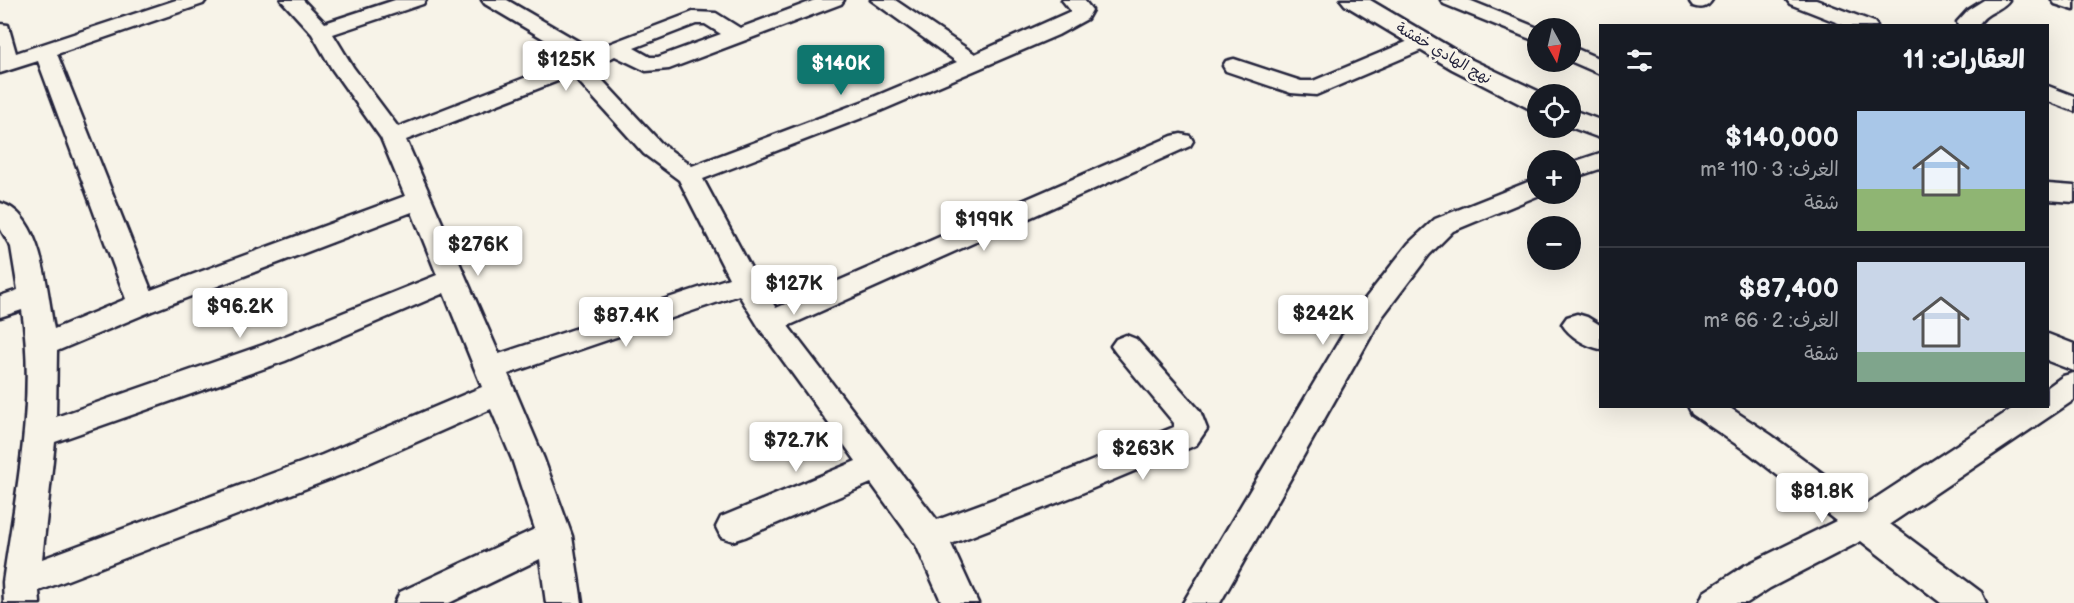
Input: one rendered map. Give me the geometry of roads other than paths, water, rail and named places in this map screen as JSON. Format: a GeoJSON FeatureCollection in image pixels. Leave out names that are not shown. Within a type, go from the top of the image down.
{"type":"FeatureCollection","features":[{"type":"Feature","properties":{"kind":"main road","name":"نهج الهادي خفشة"},"geometry":{"type":"LineString","coordinates":[[1353,0],[1461,64],[1527,97]]}},
{"type":"Feature","properties":{"kind":"main road"},"geometry":{"type":"LineString","coordinates":[[1581,122],[1599,130]]}},
{"type":"Feature","properties":{"kind":"main road"},"geometry":{"type":"LineString","coordinates":[[2049,346],[2074,359]]}},
{"type":"Feature","properties":{"kind":"street"},"geometry":{"type":"LineString","coordinates":[[0,30],[4,65],[45,50],[141,8],[196,0]]}},
{"type":"Feature","properties":{"kind":"street"},"geometry":{"type":"LineString","coordinates":[[291,0],[321,31],[343,69],[393,136],[528,459],[555,536],[564,603]]}},
{"type":"Feature","properties":{"kind":"street"},"geometry":{"type":"LineString","coordinates":[[321,31],[416,0]]}},
{"type":"Feature","properties":{"kind":"street"},"geometry":{"type":"LineString","coordinates":[[492,0],[584,62],[653,149],[689,176],[745,283],[770,322],[930,537],[960,603]]}},
{"type":"Feature","properties":{"kind":"street"},"geometry":{"type":"LineString","coordinates":[[616,46],[652,65],[834,0]]}},
{"type":"Feature","properties":{"kind":"street"},"geometry":{"type":"LineString","coordinates":[[881,0],[974,63]]}},
{"type":"Feature","properties":{"kind":"street"},"geometry":{"type":"LineString","coordinates":[[689,176],[872,106],[1050,30],[1080,15],[1082,10],[1072,0]]}},
{"type":"Feature","properties":{"kind":"street"},"geometry":{"type":"LineString","coordinates":[[1451,0],[1527,31]]}},
{"type":"Feature","properties":{"kind":"street"},"geometry":{"type":"LineString","coordinates":[[1797,0],[1862,24]]}},
{"type":"Feature","properties":{"kind":"street"},"geometry":{"type":"LineString","coordinates":[[1968,24],[1976,14],[1999,0]]}},
{"type":"Feature","properties":{"kind":"street"},"geometry":{"type":"LineString","coordinates":[[2062,0],[2074,4]]}},
{"type":"Feature","properties":{"kind":"street"},"geometry":{"type":"LineString","coordinates":[[393,136],[584,62],[616,46],[701,17],[709,17],[738,36]]}},
{"type":"Feature","properties":{"kind":"street"},"geometry":{"type":"LineString","coordinates":[[1234,66],[1299,88],[1316,88],[1423,41]]}},
{"type":"Feature","properties":{"kind":"street"},"geometry":{"type":"LineString","coordinates":[[45,50],[142,304]]}},
{"type":"Feature","properties":{"kind":"street"},"geometry":{"type":"LineString","coordinates":[[1581,58],[1599,66]]}},
{"type":"Feature","properties":{"kind":"street"},"geometry":{"type":"LineString","coordinates":[[2049,93],[2074,104]]}},
{"type":"Feature","properties":{"kind":"street"},"geometry":{"type":"LineString","coordinates":[[770,322],[1182,141]]}},
{"type":"Feature","properties":{"kind":"street"},"geometry":{"type":"LineString","coordinates":[[1581,168],[1599,160]]}},
{"type":"Feature","properties":{"kind":"street"},"geometry":{"type":"LineString","coordinates":[[1201,603],[1371,311],[1419,249],[1444,225],[1527,191]]}},
{"type":"Feature","properties":{"kind":"street"},"geometry":{"type":"LineString","coordinates":[[2049,192],[2074,194]]}},
{"type":"Feature","properties":{"kind":"street"},"geometry":{"type":"LineString","coordinates":[[42,345],[142,304],[420,200]]}},
{"type":"Feature","properties":{"kind":"street"},"geometry":{"type":"LineString","coordinates":[[0,211],[18,232],[25,247],[42,345],[40,435],[22,593],[334,464],[495,380],[745,283]]}},
{"type":"Feature","properties":{"kind":"street"},"geometry":{"type":"LineString","coordinates":[[40,435],[274,353],[453,279]]}},
{"type":"Feature","properties":{"kind":"street"},"geometry":{"type":"LineString","coordinates":[[0,307],[33,295]]}},
{"type":"Feature","properties":{"kind":"street"},"geometry":{"type":"LineString","coordinates":[[930,537],[1065,486],[1185,436],[1191,429],[1189,419],[1126,346]]}},
{"type":"Feature","properties":{"kind":"street"},"geometry":{"type":"LineString","coordinates":[[2049,401],[2074,384]]}},
{"type":"Feature","properties":{"kind":"street"},"geometry":{"type":"LineString","coordinates":[[1706,408],[1760,444],[1968,603]]}},
{"type":"Feature","properties":{"kind":"street"},"geometry":{"type":"LineString","coordinates":[[1717,603],[1757,577],[1863,524],[2038,408]]}},
{"type":"Feature","properties":{"kind":"street"},"geometry":{"type":"LineString","coordinates":[[733,527],[878,466]]}},
{"type":"Feature","properties":{"kind":"street"},"geometry":{"type":"LineString","coordinates":[[413,603],[555,536]]}}]}
